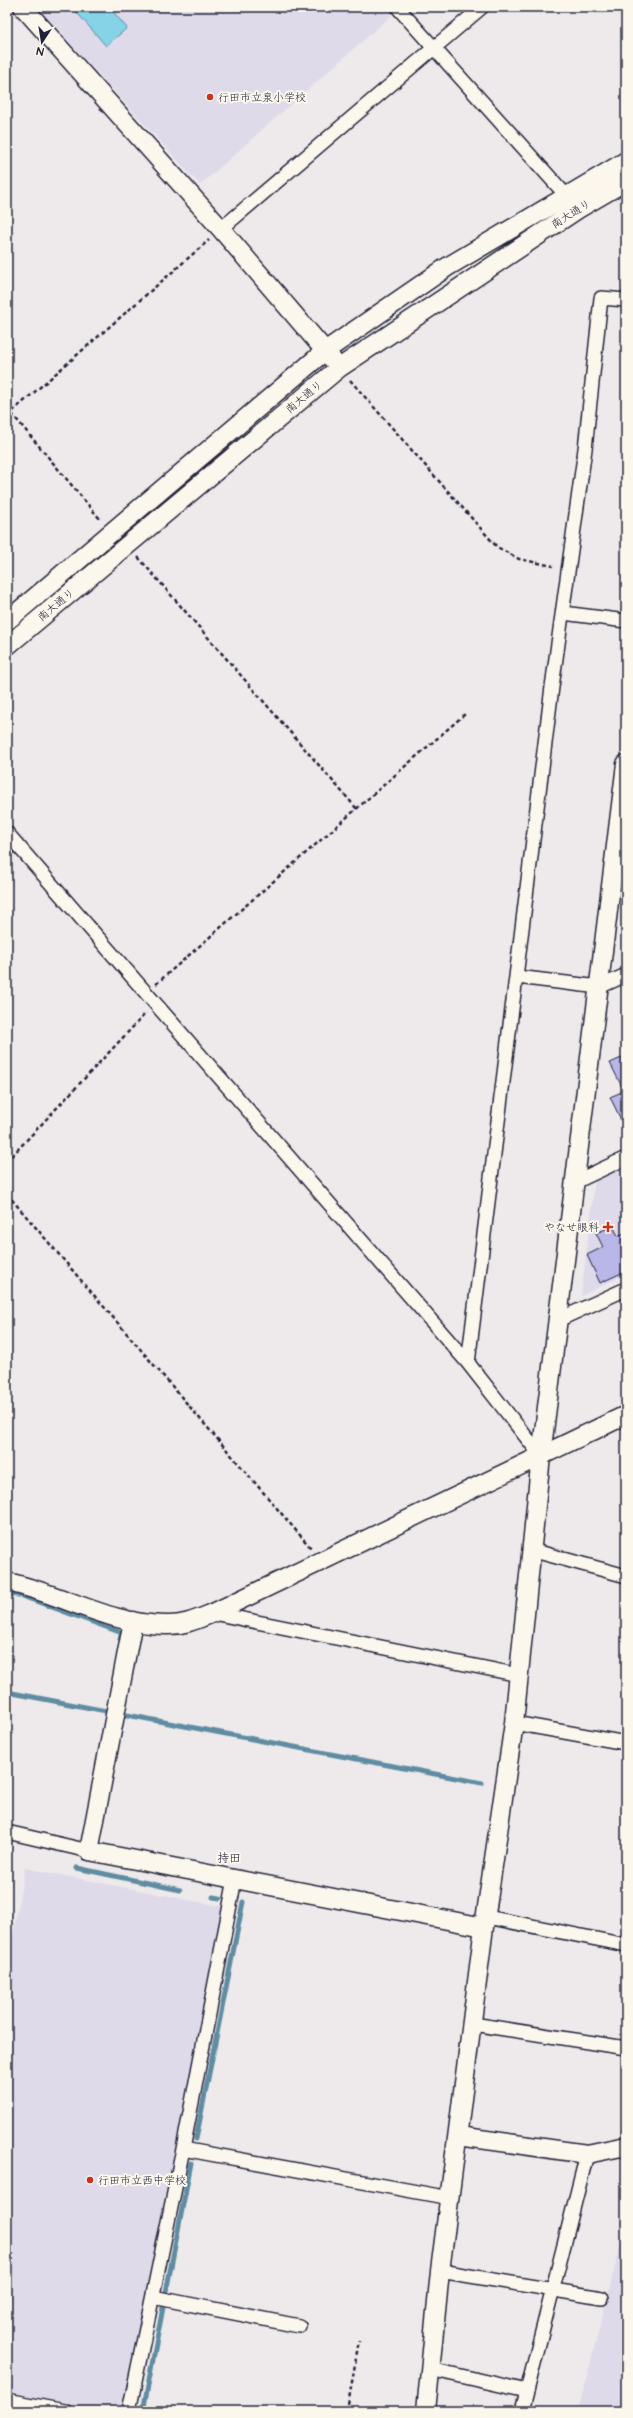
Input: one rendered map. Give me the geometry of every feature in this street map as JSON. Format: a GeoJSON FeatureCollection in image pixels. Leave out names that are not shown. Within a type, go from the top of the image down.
{"type":"FeatureCollection","features":[{"type":"Feature","properties":{"kind":"street"},"geometry":{"type":"LineString","coordinates":[[23,7],[221,229],[339,368]]}},
{"type":"Feature","properties":{"kind":"street"},"geometry":{"type":"LineString","coordinates":[[221,229],[435,49],[482,7]]}},
{"type":"Feature","properties":{"kind":"street"},"geometry":{"type":"LineString","coordinates":[[399,9],[578,209]]}},
{"type":"Feature","properties":{"kind":"street","name":"南大通り"},"geometry":{"type":"LineString","coordinates":[[7,621],[325,351],[447,268],[626,161]]}},
{"type":"Feature","properties":{"kind":"street","name":"南大通り"},"geometry":{"type":"LineString","coordinates":[[7,646],[339,368],[578,209],[626,181]]}},
{"type":"Feature","properties":{"kind":"street"},"geometry":{"type":"LineString","coordinates":[[468,1363],[584,449],[601,298],[626,300]]}},
{"type":"Feature","properties":{"kind":"street"},"geometry":{"type":"LineString","coordinates":[[563,613],[626,621]]}},
{"type":"Feature","properties":{"kind":"street"},"geometry":{"type":"LineString","coordinates":[[426,2411],[440,2271],[485,1922],[514,1723],[531,1550],[599,987],[623,812],[626,764]]}},
{"type":"Feature","properties":{"kind":"street"},"geometry":{"type":"LineString","coordinates":[[7,833],[156,1002],[468,1363],[542,1456]]}},
{"type":"Feature","properties":{"kind":"street"},"geometry":{"type":"LineString","coordinates":[[517,977],[599,987],[626,975]]}},
{"type":"Feature","properties":{"kind":"street"},"geometry":{"type":"LineString","coordinates":[[575,1182],[626,1158]]}},
{"type":"Feature","properties":{"kind":"street"},"geometry":{"type":"LineString","coordinates":[[558,1320],[626,1289]]}},
{"type":"Feature","properties":{"kind":"street"},"geometry":{"type":"LineString","coordinates":[[7,1582],[133,1621],[167,1625],[190,1622],[213,1613],[626,1415]]}},
{"type":"Feature","properties":{"kind":"street"},"geometry":{"type":"LineString","coordinates":[[531,1550],[626,1576]]}},
{"type":"Feature","properties":{"kind":"street"},"geometry":{"type":"LineString","coordinates":[[213,1613],[519,1675]]}},
{"type":"Feature","properties":{"kind":"street"},"geometry":{"type":"LineString","coordinates":[[89,1851],[133,1621]]}},
{"type":"Feature","properties":{"kind":"street"},"geometry":{"type":"LineString","coordinates":[[514,1723],[626,1744]]}},
{"type":"Feature","properties":{"kind":"street"},"geometry":{"type":"LineString","coordinates":[[7,1832],[89,1851],[236,1879],[626,1945]]}},
{"type":"Feature","properties":{"kind":"street"},"geometry":{"type":"LineString","coordinates":[[129,2411],[184,2149],[236,1879]]}},
{"type":"Feature","properties":{"kind":"street"},"geometry":{"type":"LineString","coordinates":[[472,2024],[626,2048]]}},
{"type":"Feature","properties":{"kind":"street"},"geometry":{"type":"LineString","coordinates":[[458,2136],[587,2154],[626,2146]]}},
{"type":"Feature","properties":{"kind":"street"},"geometry":{"type":"LineString","coordinates":[[184,2149],[450,2198]]}},
{"type":"Feature","properties":{"kind":"street"},"geometry":{"type":"LineString","coordinates":[[522,2411],[587,2154]]}},
{"type":"Feature","properties":{"kind":"street"},"geometry":{"type":"LineString","coordinates":[[440,2271],[602,2298]]}},
{"type":"Feature","properties":{"kind":"street"},"geometry":{"type":"LineString","coordinates":[[153,2297],[300,2326]]}},
{"type":"Feature","properties":{"kind":"street"},"geometry":{"type":"LineString","coordinates":[[430,2369],[527,2391]]}},
{"type":"Feature","properties":{"kind":"street"},"geometry":{"type":"LineString","coordinates":[[7,2400],[65,2411]]}},
{"type":"Feature","properties":{"kind":"path"},"geometry":{"type":"LineString","coordinates":[[7,416],[221,229]]}},
{"type":"Feature","properties":{"kind":"path"},"geometry":{"type":"LineString","coordinates":[[339,368],[497,548],[519,559],[568,570]]}},
{"type":"Feature","properties":{"kind":"path"},"geometry":{"type":"LineString","coordinates":[[7,408],[110,532]]}},
{"type":"Feature","properties":{"kind":"path"},"geometry":{"type":"LineString","coordinates":[[128,545],[357,809]]}},
{"type":"Feature","properties":{"kind":"path"},"geometry":{"type":"LineString","coordinates":[[146,992],[465,714]]}},
{"type":"Feature","properties":{"kind":"path"},"geometry":{"type":"LineString","coordinates":[[7,1161],[156,1002]]}},
{"type":"Feature","properties":{"kind":"path"},"geometry":{"type":"LineString","coordinates":[[7,1194],[321,1561]]}},
{"type":"Feature","properties":{"kind":"path"},"geometry":{"type":"LineString","coordinates":[[347,2411],[359,2341]]}},
{"type":"Feature","properties":{"kind":"shaded area","name":"行田市立泉小学校"},"geometry":{"type":"Polygon","coordinates":[[[41,7],[401,7],[200,185],[39,9],[41,7]]]}},
{"type":"Feature","properties":{"kind":"shaded area","name":"やなせ眼科"},"geometry":{"type":"Polygon","coordinates":[[[626,1164],[626,1274],[581,1296],[595,1179],[626,1164]]]}},
{"type":"Feature","properties":{"kind":"shaded area","name":"行田市立西中学校"},"geometry":{"type":"Polygon","coordinates":[[[25,1868],[224,1907],[129,2411],[92,2411],[7,2394],[7,1967],[25,1868]]]}},
{"type":"Feature","properties":{"kind":"shaded area"},"geometry":{"type":"Polygon","coordinates":[[[626,2224],[626,2411],[578,2411],[626,2224]]]}},
{"type":"Feature","properties":{"kind":"water"},"geometry":{"type":"Polygon","coordinates":[[[72,7],[109,7],[127,28],[106,46],[72,7]]]}},
{"type":"Feature","properties":{"kind":"building"},"geometry":{"type":"Polygon","coordinates":[[[626,1056],[626,1130],[610,1097],[624,1091],[610,1063],[626,1056]]]}},
{"type":"Feature","properties":{"kind":"building"},"geometry":{"type":"Polygon","coordinates":[[[613,1226],[618,1236],[626,1232],[626,1271],[600,1283],[587,1255],[603,1247],[596,1233],[613,1226]]]}},
{"type":"Feature","properties":{"kind":"waterway"},"geometry":{"type":"LineString","coordinates":[[7,1593],[22,1596],[122,1633],[120,1639]]}},
{"type":"Feature","properties":{"kind":"waterway"},"geometry":{"type":"LineString","coordinates":[[7,1692],[482,1783]]}},
{"type":"Feature","properties":{"kind":"waterway"},"geometry":{"type":"LineString","coordinates":[[77,1868],[180,1890]]}},
{"type":"Feature","properties":{"kind":"waterway"},"geometry":{"type":"LineString","coordinates":[[213,1897],[220,1898]]}},
{"type":"Feature","properties":{"kind":"waterway"},"geometry":{"type":"LineString","coordinates":[[196,2139],[243,1902]]}},
{"type":"Feature","properties":{"kind":"waterway"},"geometry":{"type":"LineString","coordinates":[[143,2411],[191,2163]]}},
{"type":"Feature","properties":{"kind":"waterway"},"geometry":{"type":"LineString","coordinates":[[7,2407],[29,2411]]}},
{"type":"Feature","properties":{"kind":"place","name":"行田市立泉小学校"},"geometry":{"type":"Point","coordinates":[210,97]}},
{"type":"Feature","properties":{"kind":"place","name":"やなせ眼科"},"geometry":{"type":"Point","coordinates":[608,1227]}},
{"type":"Feature","properties":{"kind":"place","name":"行田市立西中学校"},"geometry":{"type":"Point","coordinates":[90,2180]}},
{"type":"Feature","properties":{"kind":"district","name":"持田"},"geometry":{"type":"Point","coordinates":[229,1858]}}]}
